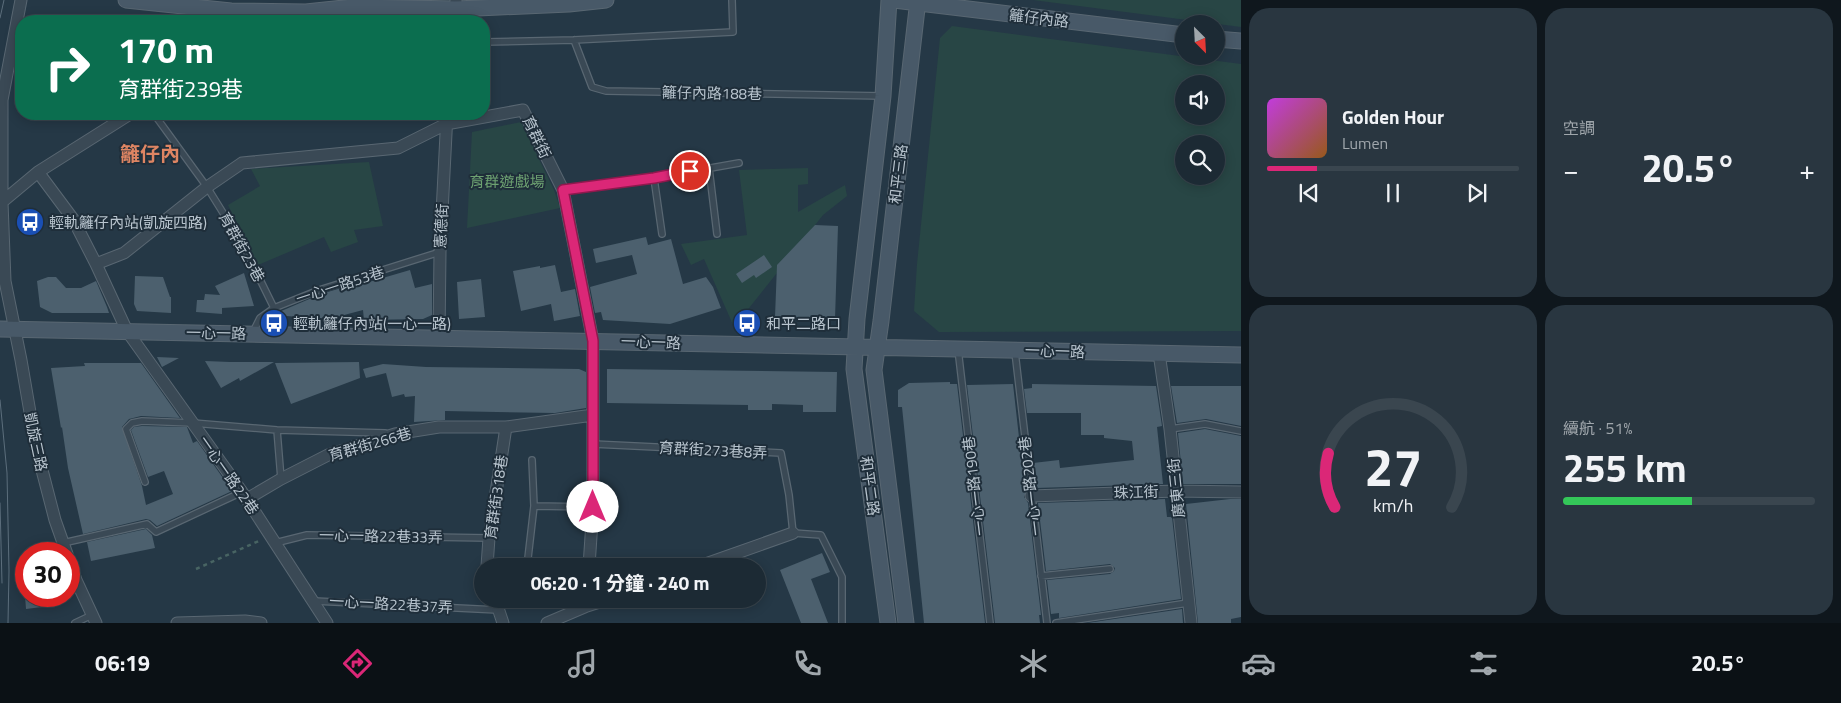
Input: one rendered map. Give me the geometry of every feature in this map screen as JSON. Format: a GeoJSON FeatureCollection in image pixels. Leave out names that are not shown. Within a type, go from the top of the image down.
{"type":"FeatureCollection","features":[{"type":"Feature","properties":{"kind":"street","name":"凱旋三路"},"geometry":{"type":"LineString","coordinates":[[18,15],[21,0]]}},
{"type":"Feature","properties":{"kind":"street"},"geometry":{"type":"LineString","coordinates":[[126,0],[231,6],[294,15]]}},
{"type":"Feature","properties":{"kind":"street"},"geometry":{"type":"LineString","coordinates":[[305,15],[353,3],[456,10],[569,4],[606,0]]}},
{"type":"Feature","properties":{"kind":"street","name":"和平三路"},"geometry":{"type":"LineString","coordinates":[[855,348],[883,96],[890,0]]}},
{"type":"Feature","properties":{"kind":"street","name":"籬仔內路"},"geometry":{"type":"LineString","coordinates":[[894,0],[1175,34]]}},
{"type":"Feature","properties":{"kind":"street","name":"和平三路"},"geometry":{"type":"LineString","coordinates":[[877,348],[918,2]]}},
{"type":"Feature","properties":{"kind":"street","name":"凱旋三路"},"geometry":{"type":"LineString","coordinates":[[15,32],[2,100],[2,202],[7,329],[55,520],[63,542]]}},
{"type":"Feature","properties":{"kind":"street"},"geometry":{"type":"LineString","coordinates":[[1225,41],[1241,42]]}},
{"type":"Feature","properties":{"kind":"street","name":"育群街"},"geometry":{"type":"LineString","coordinates":[[490,114],[523,110],[563,190],[593,341],[593,507],[590,558]]}},
{"type":"Feature","properties":{"kind":"street"},"geometry":{"type":"LineString","coordinates":[[2,202],[38,172],[120,120]]}},
{"type":"Feature","properties":{"kind":"street","name":"育群街"},"geometry":{"type":"LineString","coordinates":[[96,264],[124,253],[207,187],[242,163],[398,148],[444,120]]}},
{"type":"Feature","properties":{"kind":"street","name":"憲德街"},"geometry":{"type":"LineString","coordinates":[[439,338],[440,252],[446,120]]}},
{"type":"Feature","properties":{"kind":"street","name":"一心一路22巷"},"geometry":{"type":"LineString","coordinates":[[38,172],[73,219],[127,331],[245,496],[272,540],[314,600],[327,623]]}},
{"type":"Feature","properties":{"kind":"street","name":"一心一路"},"geometry":{"type":"LineString","coordinates":[[7,329],[1241,355]]}},
{"type":"Feature","properties":{"kind":"street","name":"和平二路"},"geometry":{"type":"LineString","coordinates":[[855,348],[854,369],[888,623]]}},
{"type":"Feature","properties":{"kind":"street","name":"和平二路"},"geometry":{"type":"LineString","coordinates":[[877,348],[874,370],[906,623]]}},
{"type":"Feature","properties":{"kind":"street","name":"廣東三街"},"geometry":{"type":"LineString","coordinates":[[1159,354],[1170,428],[1190,623]]}},
{"type":"Feature","properties":{"kind":"street","name":"育群街266巷"},"geometry":{"type":"LineString","coordinates":[[245,496],[328,455],[396,434],[439,427],[506,427],[593,416]]}},
{"type":"Feature","properties":{"kind":"street","name":"育群街318巷"},"geometry":{"type":"LineString","coordinates":[[488,558],[506,427]]}},
{"type":"Feature","properties":{"kind":"street","name":"珠江街"},"geometry":{"type":"LineString","coordinates":[[1030,496],[1176,491],[1241,492]]}},
{"type":"Feature","properties":{"kind":"street"},"geometry":{"type":"LineString","coordinates":[[722,558],[792,533]]}},
{"type":"Feature","properties":{"kind":"street"},"geometry":{"type":"LineString","coordinates":[[80,589],[94,619]]}},
{"type":"Feature","properties":{"kind":"street"},"geometry":{"type":"LineString","coordinates":[[498,608],[504,623]]}},
{"type":"Feature","properties":{"kind":"street"},"geometry":{"type":"LineString","coordinates":[[547,623],[578,608]]}},
{"type":"Feature","properties":{"kind":"street"},"geometry":{"type":"LineString","coordinates":[[177,623],[245,621],[261,623]]}},
{"type":"Feature","properties":{"kind":"lane"},"geometry":{"type":"LineString","coordinates":[[490,42],[574,40],[733,32],[732,0]]}},
{"type":"Feature","properties":{"kind":"lane","name":"籬仔內路188巷"},"geometry":{"type":"LineString","coordinates":[[574,40],[592,87],[606,91],[883,96]]}},
{"type":"Feature","properties":{"kind":"lane"},"geometry":{"type":"LineString","coordinates":[[1225,43],[1241,48]]}},
{"type":"Feature","properties":{"kind":"lane","name":"育群街23巷"},"geometry":{"type":"LineString","coordinates":[[158,120],[207,187],[243,245],[274,308]]}},
{"type":"Feature","properties":{"kind":"lane"},"geometry":{"type":"LineString","coordinates":[[563,190],[654,178],[739,163]]}},
{"type":"Feature","properties":{"kind":"lane"},"geometry":{"type":"LineString","coordinates":[[709,168],[717,234]]}},
{"type":"Feature","properties":{"kind":"lane"},"geometry":{"type":"LineString","coordinates":[[654,178],[662,234]]}},
{"type":"Feature","properties":{"kind":"lane","name":"一心一路53巷"},"geometry":{"type":"LineString","coordinates":[[252,334],[260,318],[274,308],[319,290],[440,252]]}},
{"type":"Feature","properties":{"kind":"lane","name":"一心一路190巷"},"geometry":{"type":"LineString","coordinates":[[958,348],[990,623]]}},
{"type":"Feature","properties":{"kind":"lane","name":"一心一路202巷"},"geometry":{"type":"LineString","coordinates":[[1014,350],[1030,496],[1047,623]]}},
{"type":"Feature","properties":{"kind":"lane"},"geometry":{"type":"LineString","coordinates":[[145,482],[126,429],[132,423],[142,420],[277,430],[396,434]]}},
{"type":"Feature","properties":{"kind":"lane"},"geometry":{"type":"LineString","coordinates":[[1170,428],[1206,424],[1241,431]]}},
{"type":"Feature","properties":{"kind":"lane"},"geometry":{"type":"LineString","coordinates":[[277,430],[281,479]]}},
{"type":"Feature","properties":{"kind":"lane","name":"育群街273巷8弄"},"geometry":{"type":"LineString","coordinates":[[592,444],[781,453],[789,495],[792,533]]}},
{"type":"Feature","properties":{"kind":"lane"},"geometry":{"type":"LineString","coordinates":[[528,558],[534,506],[532,460]]}},
{"type":"Feature","properties":{"kind":"lane"},"geometry":{"type":"LineString","coordinates":[[80,544],[147,524],[156,532],[245,496]]}},
{"type":"Feature","properties":{"kind":"lane"},"geometry":{"type":"LineString","coordinates":[[534,506],[593,507]]}},
{"type":"Feature","properties":{"kind":"lane"},"geometry":{"type":"LineString","coordinates":[[792,533],[821,535],[842,578],[842,623]]}},
{"type":"Feature","properties":{"kind":"lane","name":"一心一路22巷33弄"},"geometry":{"type":"LineString","coordinates":[[272,540],[307,535],[489,538]]}},
{"type":"Feature","properties":{"kind":"lane"},"geometry":{"type":"LineString","coordinates":[[1041,576],[1110,569]]}},
{"type":"Feature","properties":{"kind":"lane","name":"一心一路22巷37弄"},"geometry":{"type":"LineString","coordinates":[[314,600],[474,604]]}},
{"type":"Feature","properties":{"kind":"lane"},"geometry":{"type":"LineString","coordinates":[[1056,623],[1188,603]]}},
{"type":"Feature","properties":{"kind":"lane"},"geometry":{"type":"LineString","coordinates":[[75,623],[94,619]]}},
{"type":"Feature","properties":{"kind":"path"},"geometry":{"type":"LineString","coordinates":[[196,569],[272,540]]}},
{"type":"Feature","properties":{"kind":"green space"},"geometry":{"type":"Polygon","coordinates":[[[1033,0],[1241,0],[1241,27],[1225,25],[1225,15],[1175,15],[1175,18],[1033,0]]]}},
{"type":"Feature","properties":{"kind":"green space"},"geometry":{"type":"Polygon","coordinates":[[[952,26],[1175,55],[1175,65],[1225,65],[1225,62],[1241,64],[1241,331],[939,332],[914,311],[940,38],[952,26]]]}},
{"type":"Feature","properties":{"kind":"green space","name":"育群遊戲場"},"geometry":{"type":"Polygon","coordinates":[[[521,122],[554,190],[560,208],[467,228],[472,132],[521,122]]]}},
{"type":"Feature","properties":{"kind":"green space"},"geometry":{"type":"Polygon","coordinates":[[[369,162],[383,226],[354,230],[358,242],[331,252],[324,237],[258,265],[228,205],[260,186],[251,169],[369,162]]]}},
{"type":"Feature","properties":{"kind":"green space"},"geometry":{"type":"Polygon","coordinates":[[[808,168],[808,184],[798,185],[798,212],[845,185],[847,196],[823,215],[734,327],[704,259],[691,265],[681,244],[747,235],[739,170],[808,168]]]}},
{"type":"Feature","properties":{"kind":"building"},"geometry":{"type":"Polygon","coordinates":[[[815,225],[838,226],[835,319],[775,317],[777,265],[815,225]]]}},
{"type":"Feature","properties":{"kind":"building"},"geometry":{"type":"Polygon","coordinates":[[[646,237],[648,245],[671,239],[683,284],[706,277],[713,287],[721,308],[670,324],[603,320],[601,312],[595,313],[590,287],[637,274],[632,255],[596,263],[593,249],[646,237]]]}},
{"type":"Feature","properties":{"kind":"building"},"geometry":{"type":"Polygon","coordinates":[[[764,255],[772,267],[756,278],[754,275],[742,283],[736,274],[764,255]]]}},
{"type":"Feature","properties":{"kind":"building"},"geometry":{"type":"Polygon","coordinates":[[[555,265],[561,292],[575,289],[580,316],[554,321],[551,304],[521,311],[513,271],[555,265]]]}},
{"type":"Feature","properties":{"kind":"building"},"geometry":{"type":"Polygon","coordinates":[[[410,270],[415,288],[432,284],[432,315],[423,319],[364,320],[363,310],[329,319],[272,315],[321,294],[410,270]]]}},
{"type":"Feature","properties":{"kind":"building"},"geometry":{"type":"Polygon","coordinates":[[[244,273],[254,306],[222,308],[222,314],[196,312],[197,300],[204,300],[205,294],[220,295],[215,286],[244,273]]]}},
{"type":"Feature","properties":{"kind":"building"},"geometry":{"type":"Polygon","coordinates":[[[135,276],[163,277],[171,297],[171,313],[137,311],[134,304],[135,276]]]}},
{"type":"Feature","properties":{"kind":"building"},"geometry":{"type":"Polygon","coordinates":[[[48,277],[56,277],[66,288],[81,288],[96,281],[109,313],[52,313],[40,307],[37,281],[48,277]]]}},
{"type":"Feature","properties":{"kind":"building"},"geometry":{"type":"Polygon","coordinates":[[[481,279],[485,317],[459,319],[457,282],[481,279]]]}},
{"type":"Feature","properties":{"kind":"building"},"geometry":{"type":"Polygon","coordinates":[[[157,357],[179,358],[162,367],[157,357]]]}},
{"type":"Feature","properties":{"kind":"building"},"geometry":{"type":"Polygon","coordinates":[[[205,361],[274,362],[240,381],[239,378],[221,388],[205,361]]]}},
{"type":"Feature","properties":{"kind":"building"},"geometry":{"type":"Polygon","coordinates":[[[359,362],[360,378],[291,404],[275,363],[359,362]]]}},
{"type":"Feature","properties":{"kind":"building"},"geometry":{"type":"Polygon","coordinates":[[[84,363],[141,363],[180,418],[141,416],[129,419],[122,427],[142,486],[146,505],[173,494],[164,471],[148,477],[131,430],[134,427],[187,427],[193,443],[197,441],[232,491],[157,526],[146,519],[83,534],[68,468],[51,368],[85,366],[84,363]]]}},
{"type":"Feature","properties":{"kind":"building"},"geometry":{"type":"Polygon","coordinates":[[[383,364],[426,367],[579,369],[586,372],[586,408],[555,413],[445,411],[445,420],[414,422],[415,396],[405,397],[404,394],[392,397],[386,373],[366,378],[363,369],[383,364]]]}},
{"type":"Feature","properties":{"kind":"building"},"geometry":{"type":"Polygon","coordinates":[[[607,369],[837,372],[836,412],[803,412],[803,405],[772,404],[772,410],[748,410],[748,405],[607,403],[607,369]]]}},
{"type":"Feature","properties":{"kind":"building"},"geometry":{"type":"Polygon","coordinates":[[[950,382],[950,384],[957,384],[985,623],[924,623],[902,407],[898,407],[898,390],[909,383],[950,382]]]}},
{"type":"Feature","properties":{"kind":"building"},"geometry":{"type":"Polygon","coordinates":[[[1013,384],[1022,464],[1024,464],[1027,490],[1024,497],[1028,503],[1041,615],[1039,615],[1040,623],[995,623],[967,385],[1013,384]]]}},
{"type":"Feature","properties":{"kind":"building"},"geometry":{"type":"Polygon","coordinates":[[[1032,384],[1156,386],[1162,426],[1157,427],[1163,484],[1036,488],[1033,463],[1059,460],[1060,468],[1134,460],[1132,441],[1104,438],[1104,435],[1081,435],[1081,413],[1027,413],[1024,389],[1032,388],[1032,384]]]}},
{"type":"Feature","properties":{"kind":"building"},"geometry":{"type":"Polygon","coordinates":[[[1171,386],[1241,386],[1241,426],[1206,419],[1177,423],[1171,386]]]}},
{"type":"Feature","properties":{"kind":"building"},"geometry":{"type":"Polygon","coordinates":[[[1205,429],[1241,436],[1241,484],[1183,484],[1178,433],[1205,429]]]}},
{"type":"Feature","properties":{"kind":"building"},"geometry":{"type":"Polygon","coordinates":[[[1165,499],[1167,517],[1172,517],[1181,599],[1059,618],[1059,613],[1051,614],[1047,580],[1110,574],[1115,568],[1110,564],[1046,571],[1038,503],[1165,499]]]}},
{"type":"Feature","properties":{"kind":"building"},"geometry":{"type":"Polygon","coordinates":[[[1241,499],[1241,617],[1231,619],[1231,623],[1198,623],[1186,504],[1241,499]]]}},
{"type":"Feature","properties":{"kind":"building"},"geometry":{"type":"Polygon","coordinates":[[[146,529],[152,535],[155,548],[91,561],[87,542],[146,529]]]}},
{"type":"Feature","properties":{"kind":"building"},"geometry":{"type":"Polygon","coordinates":[[[822,553],[830,572],[811,579],[828,623],[801,623],[780,570],[822,553]]]}},
{"type":"Feature","properties":{"kind":"building"},"geometry":{"type":"Polygon","coordinates":[[[26,607],[42,607],[26,609],[26,607]]]}},
{"type":"Feature","properties":{"kind":"building"},"geometry":{"type":"Polygon","coordinates":[[[1182,609],[1183,623],[1087,623],[1182,609]]]}},
{"type":"Feature","properties":{"kind":"tram line"},"geometry":{"type":"LineString","coordinates":[[0,18],[4,0]]}},
{"type":"Feature","properties":{"kind":"tram line"},"geometry":{"type":"LineString","coordinates":[[0,400],[7,473],[8,623]]}},
{"type":"Feature","properties":{"kind":"tram line"},"geometry":{"type":"LineString","coordinates":[[0,503],[2,583]]}},
{"type":"Feature","properties":{"kind":"place","name":"輕軌籬仔內站(凱旋四路)"},"geometry":{"type":"Point","coordinates":[30,222]}},
{"type":"Feature","properties":{"kind":"place","name":"輕軌籬仔內站(一心一路)"},"geometry":{"type":"Point","coordinates":[274,323]}},
{"type":"Feature","properties":{"kind":"place","name":"和平二路口"},"geometry":{"type":"Point","coordinates":[747,323]}},
{"type":"Feature","properties":{"kind":"district","name":"籬仔內"},"geometry":{"type":"Point","coordinates":[150,153]}},
{"type":"Feature","properties":{"kind":"route"},"geometry":{"type":"LineString","coordinates":[[593,507],[593,341],[563,190],[654,178],[690,171]]}}]}
